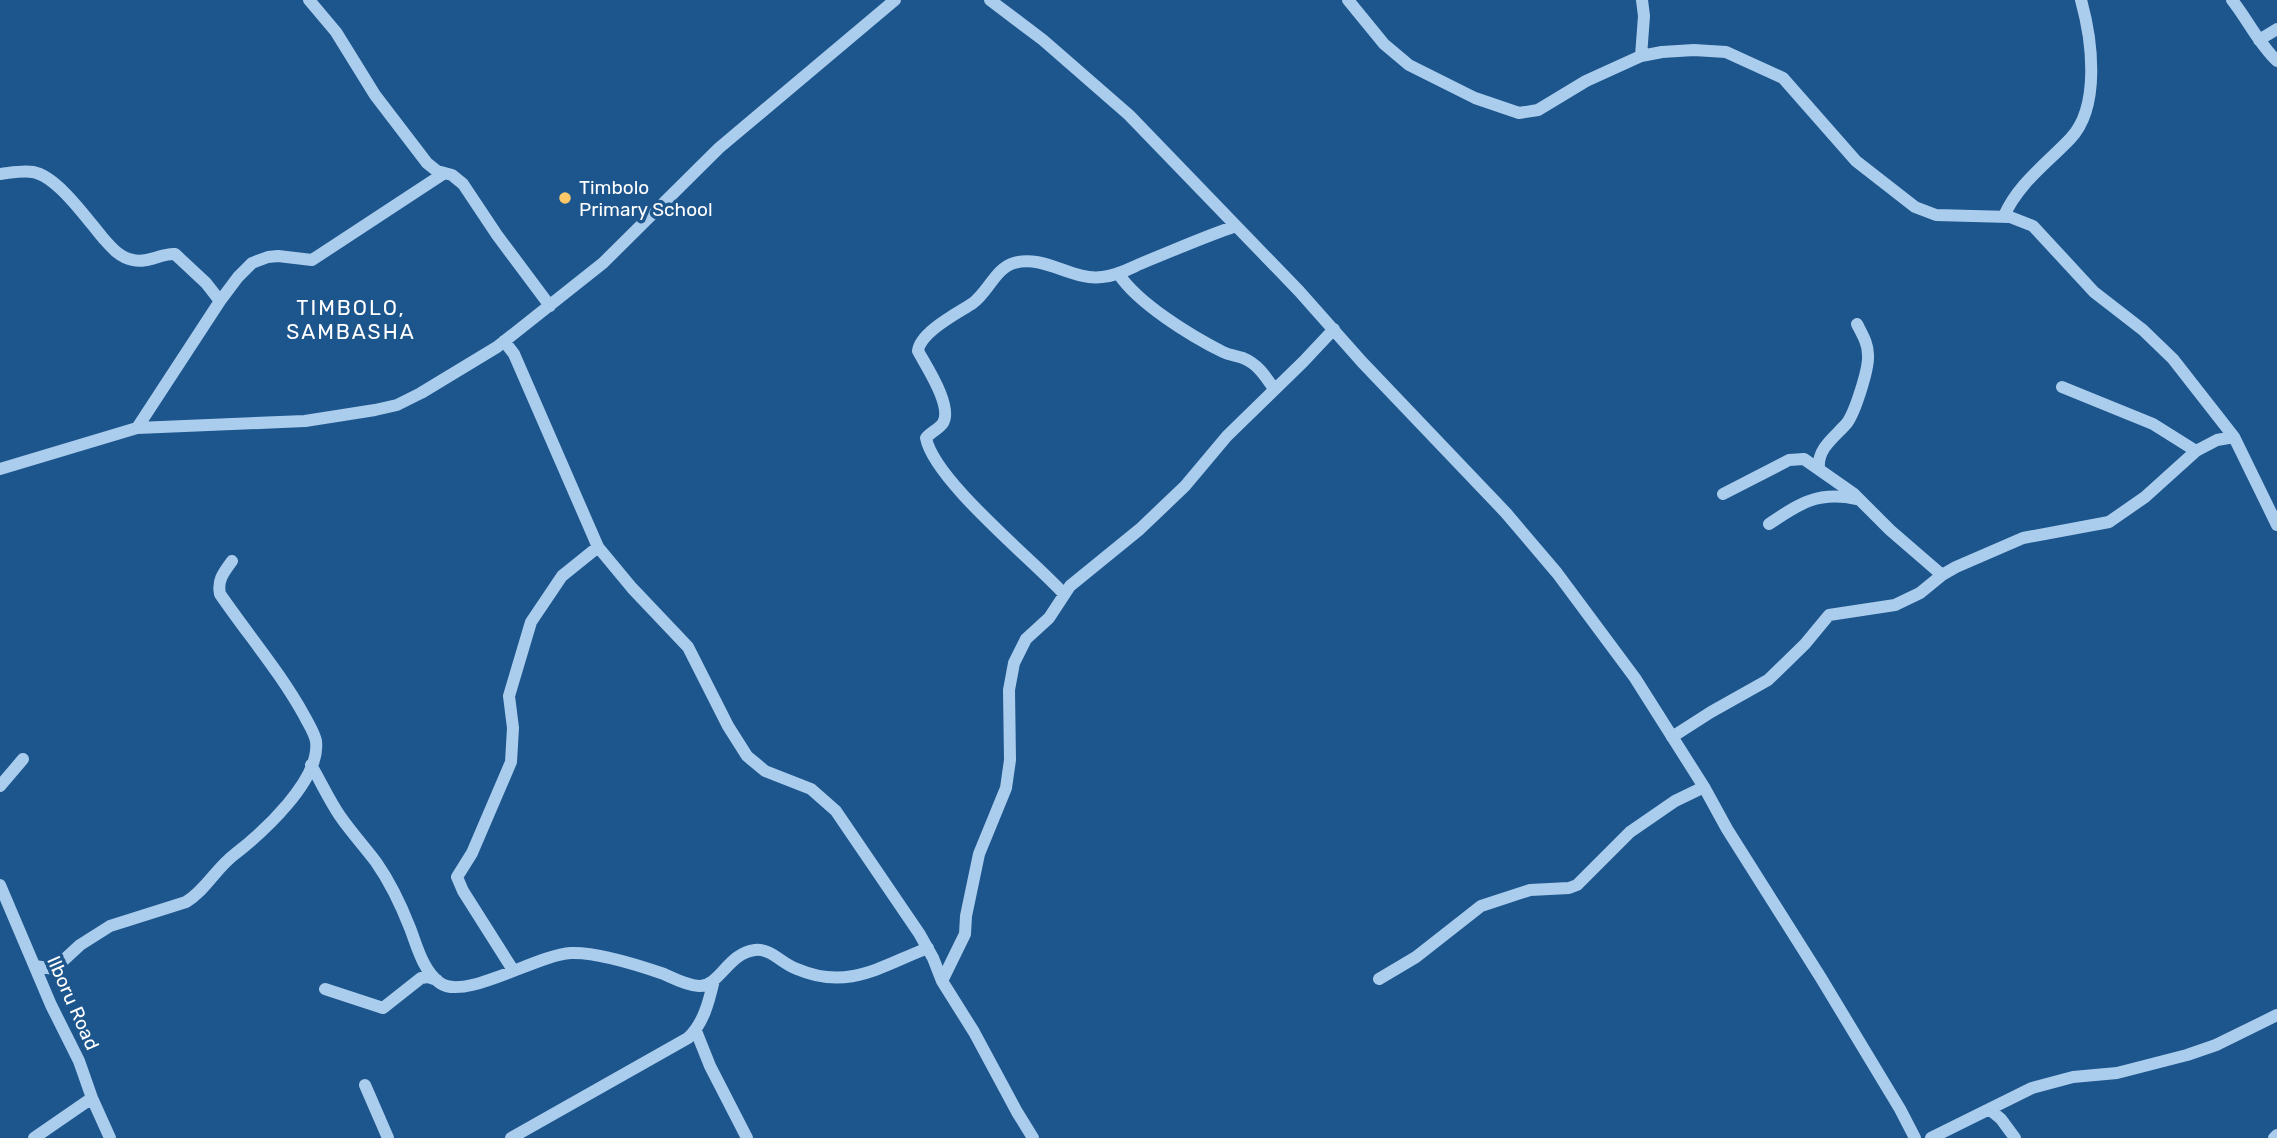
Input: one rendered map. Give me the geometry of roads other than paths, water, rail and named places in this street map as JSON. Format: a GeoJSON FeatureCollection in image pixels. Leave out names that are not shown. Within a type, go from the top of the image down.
{"type":"FeatureCollection","features":[{"type":"Feature","properties":{"kind":"street"},"geometry":{"type":"LineString","coordinates":[[309,0],[336,32],[375,95],[427,163],[443,174],[452,175],[463,184],[550,306]]}},
{"type":"Feature","properties":{"kind":"street"},"geometry":{"type":"LineString","coordinates":[[0,469],[137,428],[305,421],[397,405],[421,393],[504,341],[550,306],[622,246],[719,148],[895,0]]}},
{"type":"Feature","properties":{"kind":"street"},"geometry":{"type":"LineString","coordinates":[[990,0],[1043,40],[1129,115],[1506,513],[1557,573],[1635,678],[1821,978],[1915,1138]]}},
{"type":"Feature","properties":{"kind":"street"},"geometry":{"type":"LineString","coordinates":[[1348,0],[1384,44],[1409,65],[1475,98],[1519,113],[1538,110],[1586,81],[1641,56],[1676,51],[1726,52],[1783,78],[1794,87],[1856,161],[1903,200],[1924,212],[1936,215],[2004,216],[2033,226],[2100,297],[2143,330],[2173,359],[2234,437],[2277,525]]}},
{"type":"Feature","properties":{"kind":"street"},"geometry":{"type":"LineString","coordinates":[[1641,56],[1644,16],[1642,0]]}},
{"type":"Feature","properties":{"kind":"street"},"geometry":{"type":"LineString","coordinates":[[2004,216],[2019,189],[2071,138],[2085,113],[2090,89],[2089,45],[2081,0]]}},
{"type":"Feature","properties":{"kind":"street"},"geometry":{"type":"LineString","coordinates":[[2232,0],[2277,61]]}},
{"type":"Feature","properties":{"kind":"street"},"geometry":{"type":"LineString","coordinates":[[2259,40],[2277,29]]}},
{"type":"Feature","properties":{"kind":"street"},"geometry":{"type":"LineString","coordinates":[[0,174],[42,174],[56,184],[112,249],[131,260],[141,261],[175,254],[206,283],[220,301]]}},
{"type":"Feature","properties":{"kind":"street"},"geometry":{"type":"LineString","coordinates":[[137,428],[220,301],[238,277],[258,260],[278,256],[312,260],[443,174]]}},
{"type":"Feature","properties":{"kind":"street"},"geometry":{"type":"LineString","coordinates":[[1063,593],[980,512],[930,450],[926,438],[943,423],[945,409],[918,347],[920,342],[976,301],[1003,268],[1010,264],[1033,262],[1100,278],[1118,274],[1236,226]]}},
{"type":"Feature","properties":{"kind":"street"},"geometry":{"type":"LineString","coordinates":[[1118,274],[1138,297],[1176,323],[1221,351],[1251,362],[1274,389]]}},
{"type":"Feature","properties":{"kind":"street"},"geometry":{"type":"LineString","coordinates":[[1819,468],[1818,463],[1824,449],[1852,414],[1867,365],[1866,342],[1857,324]]}},
{"type":"Feature","properties":{"kind":"street"},"geometry":{"type":"LineString","coordinates":[[942,981],[965,934],[966,916],[979,854],[1006,788],[1010,760],[1009,690],[1014,663],[1026,639],[1049,618],[1063,593],[1140,529],[1185,486],[1227,436],[1334,329]]}},
{"type":"Feature","properties":{"kind":"street"},"geometry":{"type":"LineString","coordinates":[[504,341],[514,355],[598,547],[688,648],[728,726],[747,756],[765,771],[811,789],[830,803],[928,948],[942,981],[974,1032],[1033,1138]]}},
{"type":"Feature","properties":{"kind":"street"},"geometry":{"type":"LineString","coordinates":[[2062,387],[2153,424],[2196,451]]}},
{"type":"Feature","properties":{"kind":"street"},"geometry":{"type":"LineString","coordinates":[[1672,737],[1768,680],[1805,644],[1829,615],[1895,605],[1920,593],[1942,575],[1976,557],[2023,538],[2109,522],[2145,497],[2196,451],[2217,440],[2234,437]]}},
{"type":"Feature","properties":{"kind":"street"},"geometry":{"type":"LineString","coordinates":[[1723,494],[1789,460],[1804,458],[1861,500],[1890,530],[1942,575]]}},
{"type":"Feature","properties":{"kind":"street"},"geometry":{"type":"LineString","coordinates":[[1769,524],[1798,505],[1818,497],[1838,496],[1861,500]]}},
{"type":"Feature","properties":{"kind":"street"},"geometry":{"type":"LineString","coordinates":[[513,970],[467,898],[457,877],[472,853],[511,762],[513,728],[509,696],[531,622],[562,576],[598,547]]}},
{"type":"Feature","properties":{"kind":"street"},"geometry":{"type":"LineString","coordinates":[[35,966],[54,970],[80,945],[110,926],[195,897],[216,871],[277,816],[299,787],[311,765],[316,748],[313,732],[294,696],[220,594],[222,575],[232,561]]}},
{"type":"Feature","properties":{"kind":"street"},"geometry":{"type":"LineString","coordinates":[[0,786],[23,759]]}},
{"type":"Feature","properties":{"kind":"street"},"geometry":{"type":"LineString","coordinates":[[311,765],[339,815],[384,874],[424,963],[437,980]]}},
{"type":"Feature","properties":{"kind":"street"},"geometry":{"type":"LineString","coordinates":[[1379,979],[1416,957],[1481,906],[1530,890],[1569,888],[1577,885],[1630,832],[1675,801],[1704,787]]}},
{"type":"Feature","properties":{"kind":"street","name":"Ilboru Road"},"geometry":{"type":"LineString","coordinates":[[0,885],[5,908],[79,1062],[110,1138]]}},
{"type":"Feature","properties":{"kind":"street"},"geometry":{"type":"LineString","coordinates":[[325,989],[383,1008],[421,978],[428,977],[451,988],[462,988],[478,985],[538,960],[572,953],[623,962],[702,986],[714,980],[736,957],[751,950],[764,950],[788,966],[807,974],[826,978],[848,978],[882,968],[928,948]]}},
{"type":"Feature","properties":{"kind":"street"},"geometry":{"type":"LineString","coordinates":[[512,1138],[675,1046],[696,1031],[704,1015],[714,980]]}},
{"type":"Feature","properties":{"kind":"street"},"geometry":{"type":"LineString","coordinates":[[1931,1138],[2057,1080],[2117,1073],[2188,1055],[2216,1045],[2277,1015]]}},
{"type":"Feature","properties":{"kind":"street"},"geometry":{"type":"LineString","coordinates":[[696,1031],[710,1066],[747,1138]]}},
{"type":"Feature","properties":{"kind":"street"},"geometry":{"type":"LineString","coordinates":[[365,1085],[388,1138]]}},
{"type":"Feature","properties":{"kind":"street"},"geometry":{"type":"LineString","coordinates":[[33,1138],[92,1098]]}},
{"type":"Feature","properties":{"kind":"street"},"geometry":{"type":"LineString","coordinates":[[1989,1109],[2001,1119],[2015,1138]]}},
{"type":"Feature","properties":{"kind":"place","name":"Timbolo Primary School"},"geometry":{"type":"Point","coordinates":[565,198]}},
{"type":"Feature","properties":{"kind":"district","name":"TIMBOLO, SAMBASHA"},"geometry":{"type":"Point","coordinates":[351,319]}}]}
